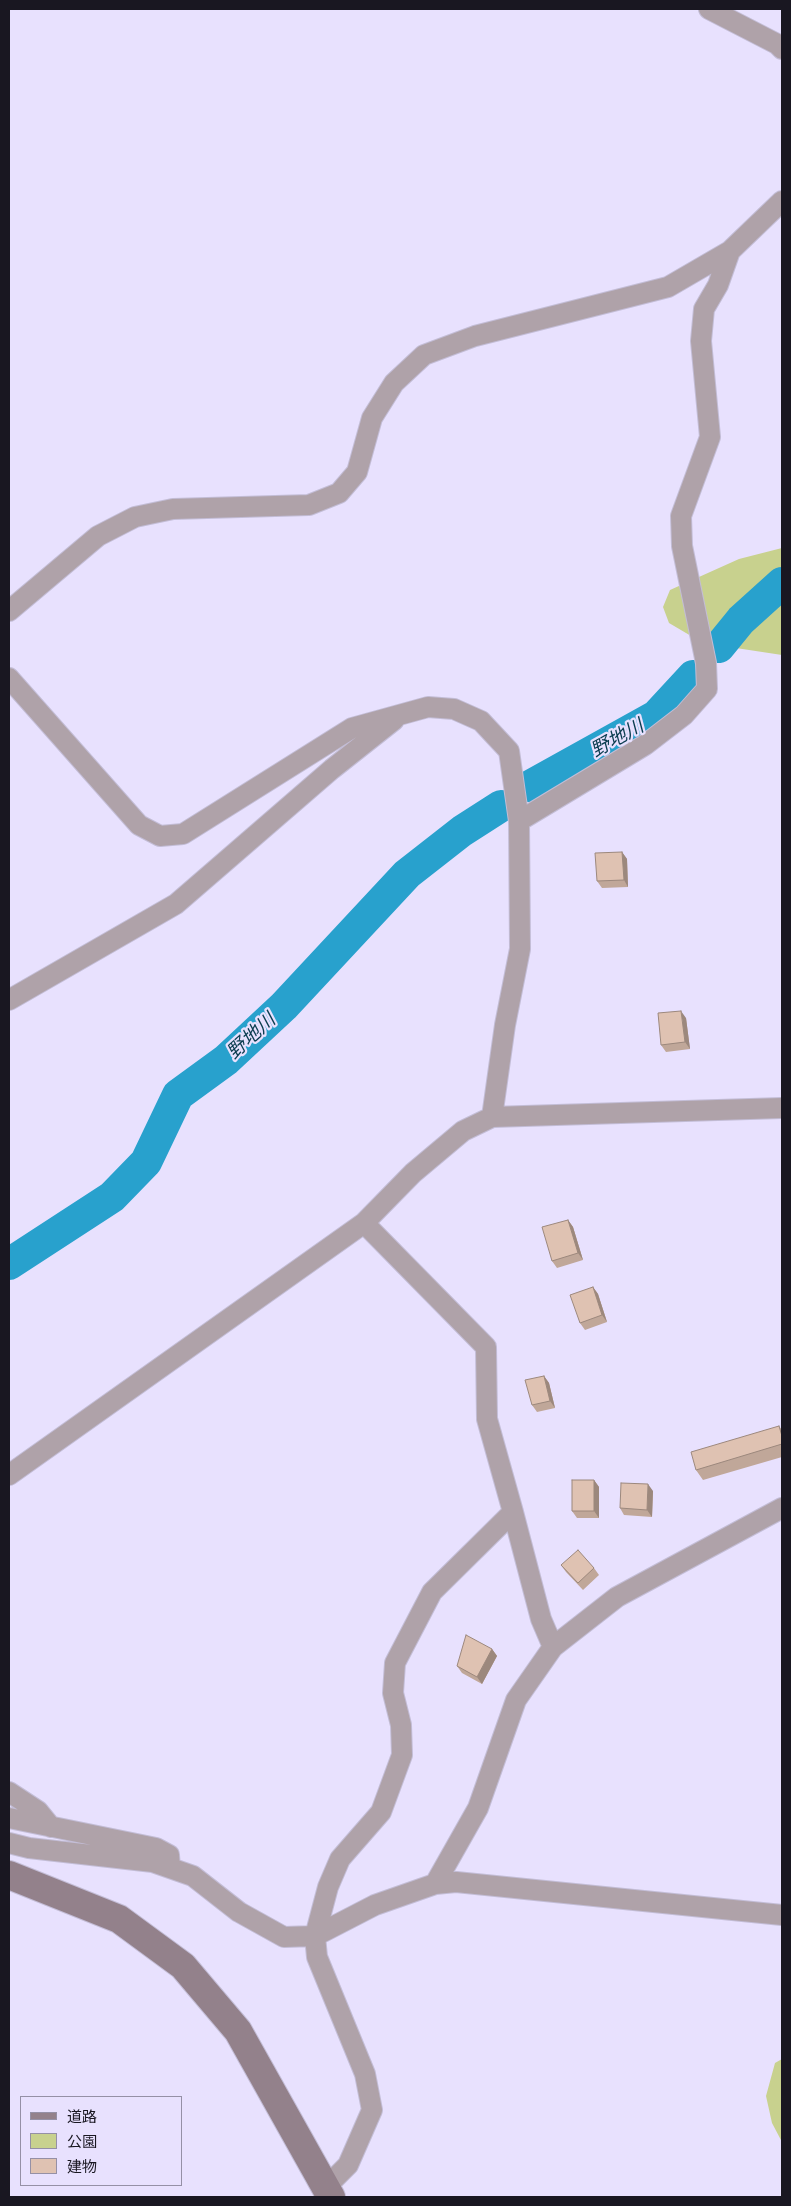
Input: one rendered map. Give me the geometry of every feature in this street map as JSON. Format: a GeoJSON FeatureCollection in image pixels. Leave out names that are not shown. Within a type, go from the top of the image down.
{"type":"FeatureCollection","features":[{"type":"Feature","properties":{"kind":"street"},"geometry":{"type":"LineString","coordinates":[[709,9],[777,44],[782,49]]}},
{"type":"Feature","properties":{"kind":"street"},"geometry":{"type":"LineString","coordinates":[[9,611],[98,536],[134,517],[173,509],[309,505],[339,494],[357,472],[372,418],[394,382],[424,356],[475,336],[668,287],[730,251],[782,202]]}},
{"type":"Feature","properties":{"kind":"street"},"geometry":{"type":"LineString","coordinates":[[519,822],[645,745],[684,715],[707,689],[706,663],[682,546],[681,516],[710,437],[701,341],[704,310],[718,285],[730,251]]}},
{"type":"Feature","properties":{"kind":"street"},"geometry":{"type":"LineString","coordinates":[[9,678],[139,825],[160,836],[183,834],[352,728],[428,707],[454,709],[481,721],[509,751],[519,822],[520,949],[505,1025],[492,1117]]}},
{"type":"Feature","properties":{"kind":"street"},"geometry":{"type":"LineString","coordinates":[[9,1000],[176,904],[332,769],[400,716]]}},
{"type":"Feature","properties":{"kind":"street"},"geometry":{"type":"LineString","coordinates":[[9,1475],[364,1224],[413,1173],[463,1131],[492,1117],[782,1108]]}},
{"type":"Feature","properties":{"kind":"street"},"geometry":{"type":"LineString","coordinates":[[364,1224],[486,1347],[487,1419],[541,1619],[553,1647]]}},
{"type":"Feature","properties":{"kind":"street"},"geometry":{"type":"LineString","coordinates":[[434,1884],[478,1808],[516,1700],[553,1647],[617,1597],[782,1508]]}},
{"type":"Feature","properties":{"kind":"street"},"geometry":{"type":"LineString","coordinates":[[9,1875],[119,1919],[183,1966],[238,2031],[324,2194],[348,2165],[372,2110],[364,2074],[317,1957],[314,1936],[328,1887],[340,1859],[381,1812],[402,1755],[400,1725],[393,1693],[395,1663],[432,1592],[513,1512]]}},
{"type":"Feature","properties":{"kind":"street"},"geometry":{"type":"LineString","coordinates":[[9,1792],[38,1811],[51,1827]]}},
{"type":"Feature","properties":{"kind":"street"},"geometry":{"type":"LineString","coordinates":[[9,1818],[156,1848],[169,1855],[170,1868]]}},
{"type":"Feature","properties":{"kind":"street"},"geometry":{"type":"LineString","coordinates":[[9,1843],[28,1848],[153,1862],[193,1876],[239,1912],[284,1937],[314,1936],[375,1906],[434,1884],[456,1882],[782,1915]]}},
{"type":"Feature","properties":{"kind":"green space"},"geometry":{"type":"Polygon","coordinates":[[[782,548],[782,655],[703,643],[669,623],[663,607],[670,590],[739,559],[782,548]]]}},
{"type":"Feature","properties":{"kind":"green space"},"geometry":{"type":"Polygon","coordinates":[[[782,2059],[782,2142],[772,2123],[766,2096],[775,2063],[782,2059]]]}},
{"type":"Feature","properties":{"kind":"building"},"geometry":{"type":"Polygon","coordinates":[[[622,852],[624,880],[597,881],[595,853],[622,852]]]}},
{"type":"Feature","properties":{"kind":"building"},"geometry":{"type":"Polygon","coordinates":[[[681,1011],[685,1042],[661,1045],[658,1013],[681,1011]]]}},
{"type":"Feature","properties":{"kind":"building"},"geometry":{"type":"Polygon","coordinates":[[[568,1220],[578,1253],[552,1261],[542,1227],[568,1220]]]}},
{"type":"Feature","properties":{"kind":"building"},"geometry":{"type":"Polygon","coordinates":[[[593,1287],[602,1315],[580,1323],[570,1295],[593,1287]]]}},
{"type":"Feature","properties":{"kind":"building"},"geometry":{"type":"Polygon","coordinates":[[[544,1376],[550,1401],[532,1405],[525,1380],[544,1376]]]}},
{"type":"Feature","properties":{"kind":"building"},"geometry":{"type":"Polygon","coordinates":[[[779,1426],[782,1444],[696,1470],[691,1452],[779,1426]]]}},
{"type":"Feature","properties":{"kind":"building"},"geometry":{"type":"Polygon","coordinates":[[[572,1480],[594,1480],[594,1511],[572,1511],[572,1480]]]}},
{"type":"Feature","properties":{"kind":"building"},"geometry":{"type":"Polygon","coordinates":[[[621,1483],[648,1484],[647,1510],[620,1508],[621,1483]]]}},
{"type":"Feature","properties":{"kind":"building"},"geometry":{"type":"Polygon","coordinates":[[[578,1550],[594,1568],[578,1583],[561,1565],[578,1550]]]}},
{"type":"Feature","properties":{"kind":"building"},"geometry":{"type":"Polygon","coordinates":[[[466,1635],[492,1649],[477,1677],[457,1666],[466,1635]]]}},
{"type":"Feature","properties":{"kind":"waterway","name":"野地川"},"geometry":{"type":"LineString","coordinates":[[719,647],[741,620],[782,583]]}},
{"type":"Feature","properties":{"kind":"waterway","name":"野地川"},"geometry":{"type":"LineString","coordinates":[[530,786],[656,716],[693,676]]}},
{"type":"Feature","properties":{"kind":"waterway","name":"野地川"},"geometry":{"type":"LineString","coordinates":[[9,1264],[112,1197],[146,1162],[178,1095],[226,1060],[284,1006],[407,874],[462,831],[501,806]]}}]}
